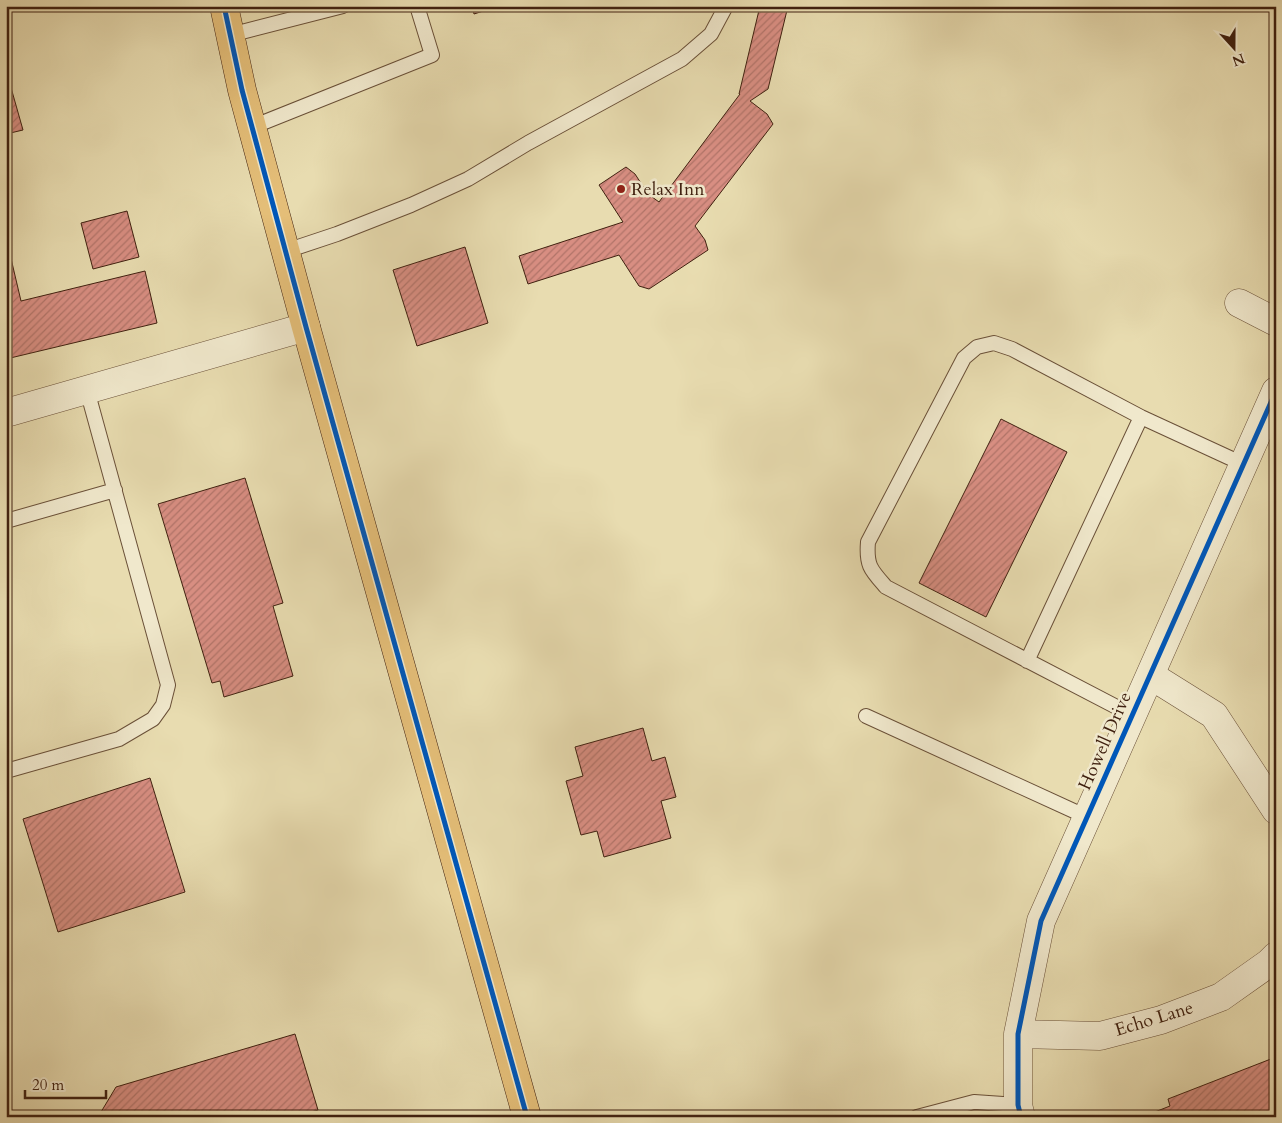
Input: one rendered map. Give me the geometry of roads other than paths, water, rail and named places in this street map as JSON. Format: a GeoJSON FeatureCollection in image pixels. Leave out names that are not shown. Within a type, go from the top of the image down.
{"type":"FeatureCollection","features":[{"type":"Feature","properties":{"kind":"main road"},"geometry":{"type":"LineString","coordinates":[[224,6],[242,90],[306,327],[527,1117]]}},
{"type":"Feature","properties":{"kind":"street"},"geometry":{"type":"LineString","coordinates":[[1240,304],[1276,322]]}},
{"type":"Feature","properties":{"kind":"street"},"geometry":{"type":"LineString","coordinates":[[6,412],[306,327]]}},
{"type":"Feature","properties":{"kind":"street","name":"Howell Drive"},"geometry":{"type":"LineString","coordinates":[[1020,1111],[1018,1034],[1041,921],[1276,391]]}},
{"type":"Feature","properties":{"kind":"street"},"geometry":{"type":"LineString","coordinates":[[1150,675],[1214,715],[1276,810]]}},
{"type":"Feature","properties":{"kind":"street","name":"Echo Lane"},"geometry":{"type":"LineString","coordinates":[[1018,1034],[1100,1036],[1161,1020],[1221,997],[1276,956]]}},
{"type":"Feature","properties":{"kind":"lane"},"geometry":{"type":"LineString","coordinates":[[230,35],[343,6]]}},
{"type":"Feature","properties":{"kind":"lane"},"geometry":{"type":"LineString","coordinates":[[252,126],[432,56],[417,6]]}},
{"type":"Feature","properties":{"kind":"lane"},"geometry":{"type":"LineString","coordinates":[[286,251],[337,234],[412,205],[468,179],[528,143],[682,59],[711,34],[726,6]]}},
{"type":"Feature","properties":{"kind":"lane"},"geometry":{"type":"LineString","coordinates":[[1132,715],[886,587],[871,569],[867,554],[868,542],[964,358],[978,347],[994,343],[1012,349],[1141,417],[1243,464]]}},
{"type":"Feature","properties":{"kind":"lane"},"geometry":{"type":"LineString","coordinates":[[6,771],[119,739],[153,719],[163,705],[168,685],[87,390]]}},
{"type":"Feature","properties":{"kind":"lane"},"geometry":{"type":"LineString","coordinates":[[1027,661],[1141,417]]}},
{"type":"Feature","properties":{"kind":"lane"},"geometry":{"type":"LineString","coordinates":[[6,521],[115,490]]}},
{"type":"Feature","properties":{"kind":"lane"},"geometry":{"type":"LineString","coordinates":[[866,716],[1087,817]]}},
{"type":"Feature","properties":{"kind":"lane"},"geometry":{"type":"LineString","coordinates":[[917,1117],[974,1102],[1020,1111]]}},
{"type":"Feature","properties":{"kind":"place","name":"Relax Inn"},"geometry":{"type":"Point","coordinates":[621,189]}}]}
